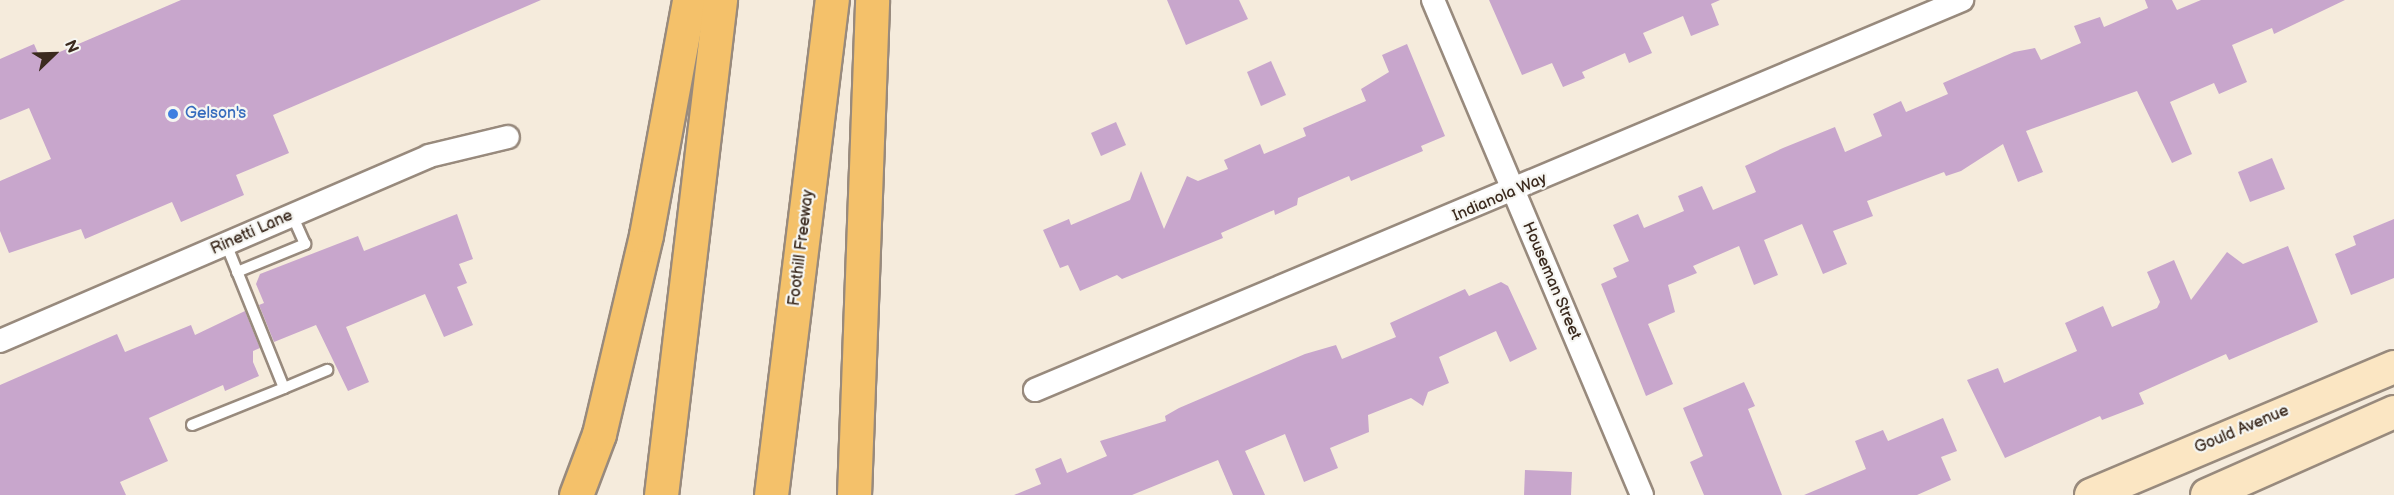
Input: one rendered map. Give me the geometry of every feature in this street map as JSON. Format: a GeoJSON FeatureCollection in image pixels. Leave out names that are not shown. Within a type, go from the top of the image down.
{"type":"FeatureCollection","features":[{"type":"Feature","properties":{"kind":"highway"},"geometry":{"type":"LineString","coordinates":[[576,495],[599,434],[646,235],[689,0]]}},
{"type":"Feature","properties":{"kind":"highway"},"geometry":{"type":"LineString","coordinates":[[661,495],[720,0]]}},
{"type":"Feature","properties":{"kind":"highway","name":"Foothill Freeway"},"geometry":{"type":"LineString","coordinates":[[771,495],[832,0]]}},
{"type":"Feature","properties":{"kind":"highway"},"geometry":{"type":"LineString","coordinates":[[854,495],[872,0]]}},
{"type":"Feature","properties":{"kind":"street","name":"Houseman Street"},"geometry":{"type":"LineString","coordinates":[[1433,0],[1642,495]]}},
{"type":"Feature","properties":{"kind":"street","name":"Indianola Way"},"geometry":{"type":"LineString","coordinates":[[1035,390],[1514,193],[1962,0]]}},
{"type":"Feature","properties":{"kind":"street","name":"Rinetti Lane"},"geometry":{"type":"LineString","coordinates":[[0,341],[429,156],[508,137]]}},
{"type":"Feature","properties":{"kind":"street","name":"Gould Avenue"},"geometry":{"type":"LineString","coordinates":[[2091,495],[2394,367]]}},
{"type":"Feature","properties":{"kind":"street"},"geometry":{"type":"LineString","coordinates":[[2207,495],[2394,412]]}},
{"type":"Feature","properties":{"kind":"lane"},"geometry":{"type":"LineString","coordinates":[[237,272],[305,244],[292,215]]}},
{"type":"Feature","properties":{"kind":"lane"},"geometry":{"type":"LineString","coordinates":[[226,244],[284,388]]}},
{"type":"Feature","properties":{"kind":"lane"},"geometry":{"type":"LineString","coordinates":[[192,425],[327,370]]}},
{"type":"Feature","properties":{"kind":"building"},"geometry":{"type":"Polygon","coordinates":[[[181,0],[541,0],[273,115],[289,153],[236,175],[244,195],[181,222],[172,202],[85,239],[81,229],[9,253],[0,231],[0,181],[51,159],[29,108],[0,120],[0,59],[34,44],[41,60],[181,0]]]}},
{"type":"Feature","properties":{"kind":"building"},"geometry":{"type":"Polygon","coordinates":[[[1167,0],[1239,0],[1248,19],[1186,45],[1167,0]]]}},
{"type":"Feature","properties":{"kind":"building"},"geometry":{"type":"Polygon","coordinates":[[[1489,0],[1720,0],[1711,4],[1719,25],[1691,36],[1683,16],[1643,33],[1652,53],[1629,63],[1625,53],[1582,72],[1585,78],[1563,87],[1552,63],[1522,75],[1489,0]]]}},
{"type":"Feature","properties":{"kind":"building"},"geometry":{"type":"Polygon","coordinates":[[[2145,0],[2172,0],[2177,10],[2201,0],[2345,0],[2274,34],[2272,28],[2232,45],[2247,82],[2219,94],[2214,83],[2170,102],[2192,154],[2172,163],[2137,91],[2026,131],[2043,172],[2018,182],[2003,144],[1961,171],[1946,176],[1944,172],[1867,201],[1873,216],[1833,231],[1847,264],[1823,274],[1802,224],[1764,240],[1778,275],[1754,285],[1739,246],[1693,266],[1697,273],[1668,285],[1675,312],[1648,324],[1673,384],[1646,396],[1601,284],[1617,277],[1613,268],[1629,261],[1613,225],[1638,214],[1644,228],[1684,211],[1678,196],[1702,186],[1713,210],[1756,192],[1745,166],[1835,127],[1845,152],[1882,136],[1873,114],[1901,101],[1906,112],[1948,94],[1943,83],[2014,52],[2035,48],[2041,60],[2081,43],[2074,26],[2100,17],[2104,27],[2148,8],[2145,0]]]}},
{"type":"Feature","properties":{"kind":"building"},"geometry":{"type":"Polygon","coordinates":[[[1407,44],[1445,136],[1421,146],[1423,151],[1351,181],[1349,176],[1298,198],[1297,205],[1275,215],[1274,210],[1221,233],[1223,238],[1122,279],[1117,275],[1080,291],[1068,265],[1060,268],[1043,230],[1069,219],[1071,225],[1130,200],[1141,171],[1164,229],[1187,176],[1198,181],[1228,169],[1224,160],[1260,144],[1264,154],[1306,136],[1303,128],[1366,101],[1361,89],[1389,72],[1382,55],[1407,44]]]}},
{"type":"Feature","properties":{"kind":"building"},"geometry":{"type":"Polygon","coordinates":[[[1271,61],[1286,95],[1261,106],[1247,72],[1271,61]]]}},
{"type":"Feature","properties":{"kind":"building"},"geometry":{"type":"Polygon","coordinates":[[[1116,122],[1126,145],[1101,156],[1091,133],[1116,122]]]}},
{"type":"Feature","properties":{"kind":"building"},"geometry":{"type":"Polygon","coordinates":[[[2272,158],[2285,189],[2250,202],[2238,172],[2272,158]]]}},
{"type":"Feature","properties":{"kind":"building"},"geometry":{"type":"Polygon","coordinates":[[[457,214],[473,259],[459,264],[467,283],[457,287],[473,325],[444,337],[425,294],[346,327],[369,382],[348,391],[316,325],[274,342],[259,305],[264,303],[256,284],[260,274],[358,236],[364,251],[457,214]]]}},
{"type":"Feature","properties":{"kind":"building"},"geometry":{"type":"Polygon","coordinates":[[[2394,219],[2394,278],[2351,295],[2335,254],[2356,245],[2353,236],[2394,219]]]}},
{"type":"Feature","properties":{"kind":"building"},"geometry":{"type":"Polygon","coordinates":[[[2288,246],[2318,322],[2229,360],[2226,354],[2139,393],[2144,404],[2102,420],[2100,416],[2005,458],[1967,380],[1998,368],[2004,383],[2077,351],[2065,323],[2103,306],[2112,327],[2157,308],[2160,302],[2147,272],[2174,260],[2191,300],[2227,252],[2243,264],[2288,246]]]}},
{"type":"Feature","properties":{"kind":"building"},"geometry":{"type":"Polygon","coordinates":[[[1501,282],[1508,286],[1537,349],[1510,362],[1496,331],[1439,357],[1449,383],[1428,392],[1423,406],[1411,398],[1368,415],[1369,432],[1330,448],[1338,468],[1304,482],[1285,434],[1245,451],[1265,495],[1233,495],[1218,460],[1132,495],[1014,495],[1041,484],[1035,469],[1061,458],[1067,473],[1107,456],[1100,441],[1166,421],[1165,416],[1179,408],[1305,354],[1336,345],[1342,359],[1396,337],[1390,323],[1465,289],[1469,296],[1501,282]]]}},
{"type":"Feature","properties":{"kind":"building"},"geometry":{"type":"Polygon","coordinates":[[[245,311],[260,348],[253,351],[253,362],[259,376],[225,391],[223,385],[149,418],[168,461],[120,482],[126,495],[0,495],[0,385],[117,334],[125,352],[191,325],[195,335],[245,311]]]}},
{"type":"Feature","properties":{"kind":"building"},"geometry":{"type":"Polygon","coordinates":[[[1744,382],[1755,406],[1748,409],[1782,495],[1704,495],[1690,462],[1703,456],[1683,408],[1744,382]]]}},
{"type":"Feature","properties":{"kind":"building"},"geometry":{"type":"Polygon","coordinates":[[[1943,418],[1957,451],[1941,457],[1951,480],[1917,495],[1804,495],[1866,469],[1855,441],[1883,430],[1888,441],[1943,418]]]}},
{"type":"Feature","properties":{"kind":"building"},"geometry":{"type":"Polygon","coordinates":[[[1525,470],[1572,472],[1571,495],[1524,495],[1525,470]]]}},
{"type":"Feature","properties":{"kind":"place","name":"Gelson's"},"geometry":{"type":"Point","coordinates":[173,114]}}]}
